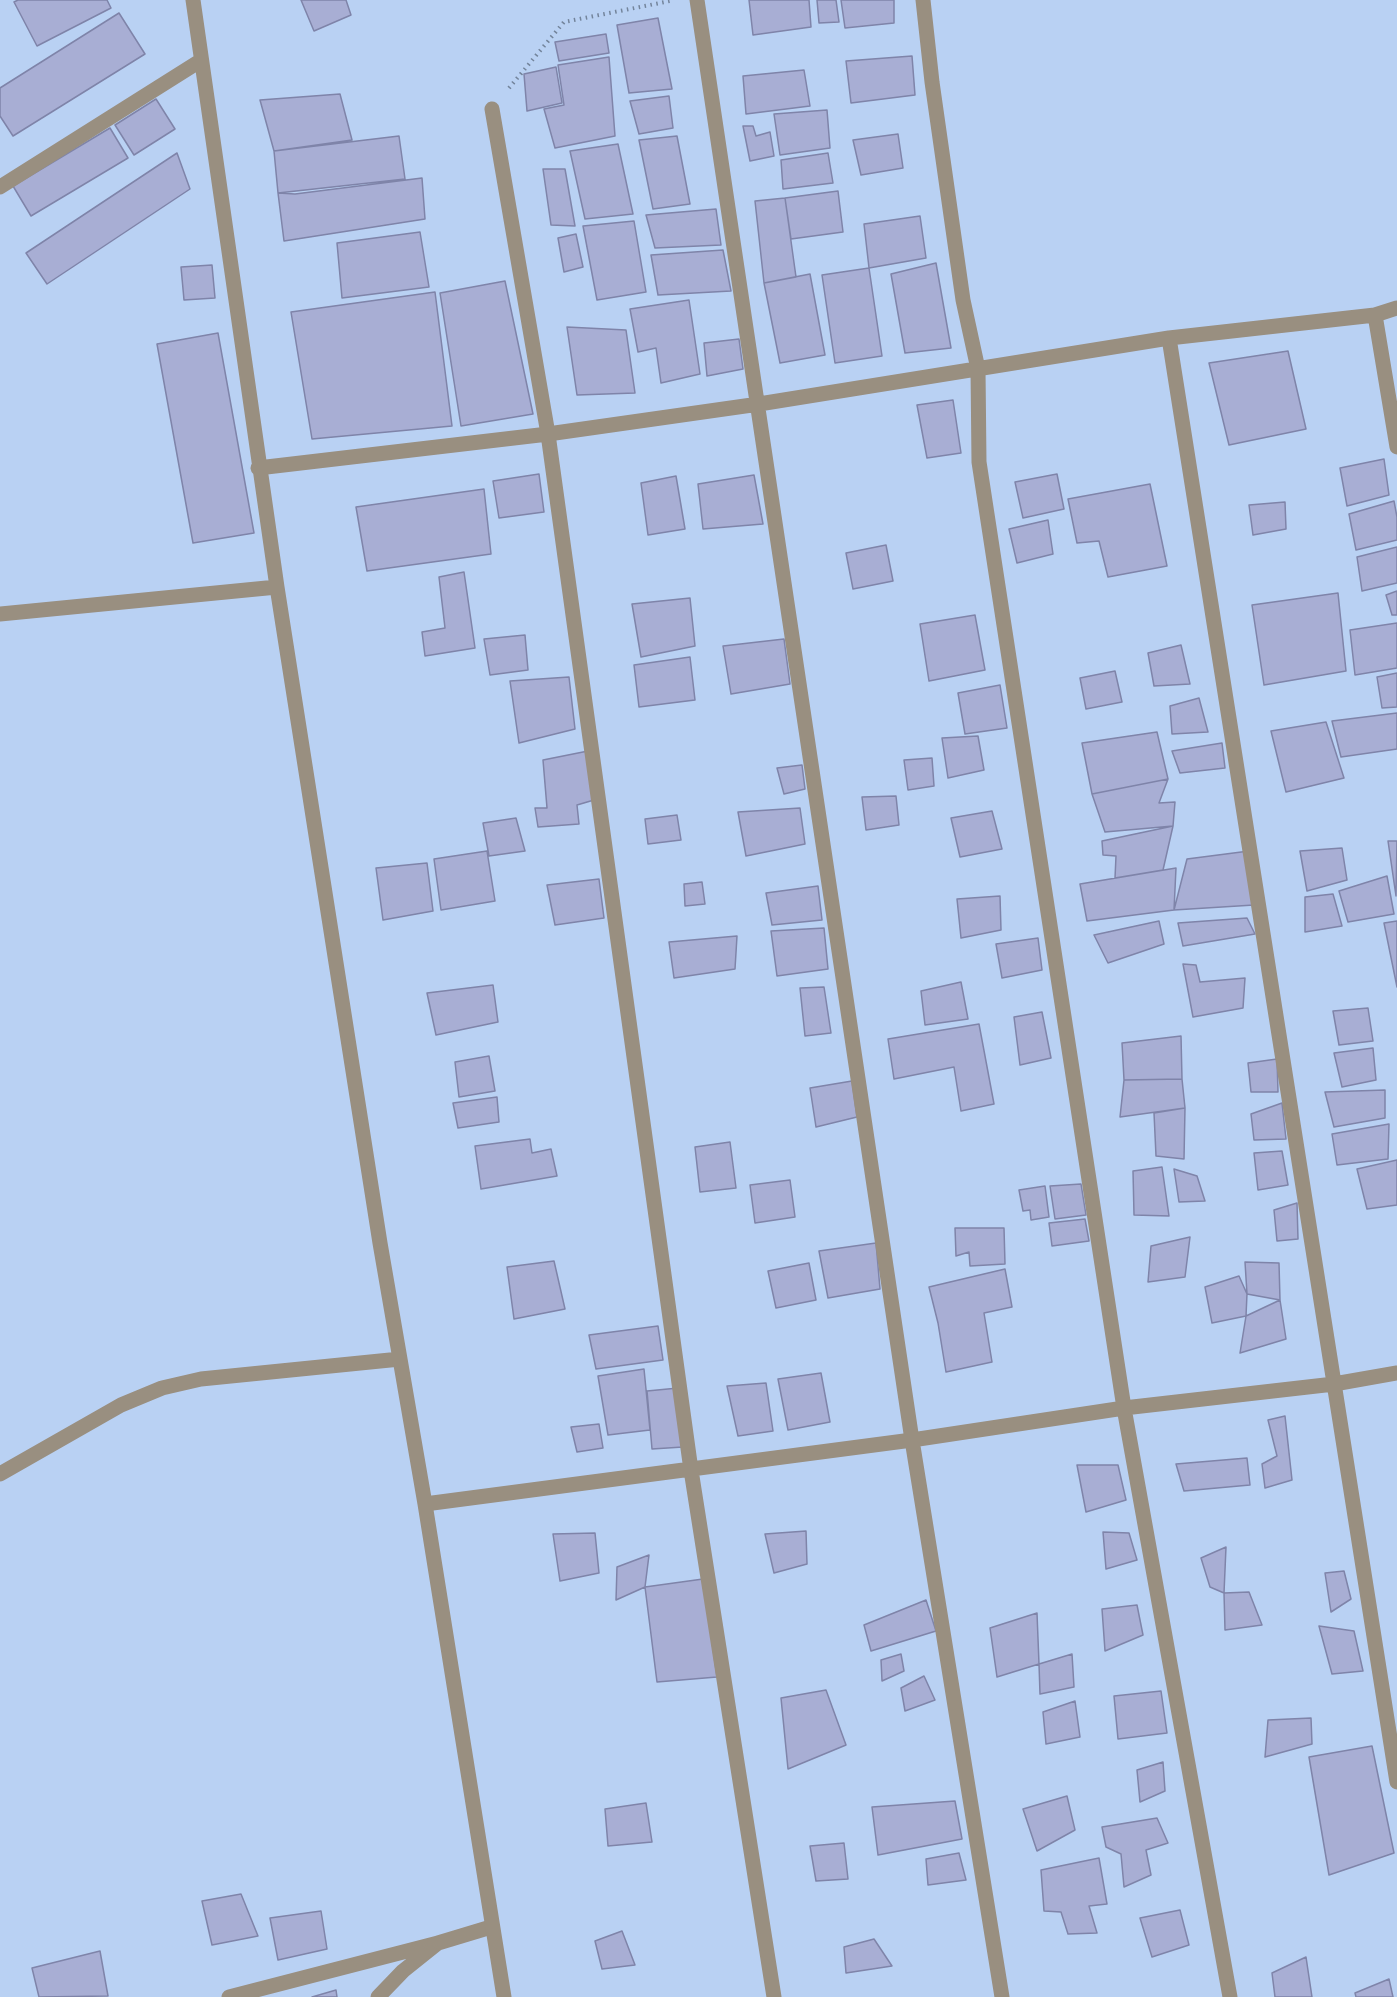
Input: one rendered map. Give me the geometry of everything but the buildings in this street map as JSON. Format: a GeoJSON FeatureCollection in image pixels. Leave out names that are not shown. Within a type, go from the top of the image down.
{"type":"FeatureCollection","features":[{"type":"Feature","properties":{"kind":"street"},"geometry":{"type":"LineString","coordinates":[[193,0],[258,468],[378,1231],[425,1504],[491,1928],[504,1997]]}},
{"type":"Feature","properties":{"kind":"street"},"geometry":{"type":"LineString","coordinates":[[697,0],[912,1440],[1002,1997]]}},
{"type":"Feature","properties":{"kind":"street"},"geometry":{"type":"LineString","coordinates":[[923,0],[932,82],[963,300],[978,369],[979,462],[1124,1408],[1230,1997]]}},
{"type":"Feature","properties":{"kind":"street"},"geometry":{"type":"LineString","coordinates":[[0,187],[200,61]]}},
{"type":"Feature","properties":{"kind":"street"},"geometry":{"type":"LineString","coordinates":[[492,109],[549,434],[691,1470],[774,1997]]}},
{"type":"Feature","properties":{"kind":"street"},"geometry":{"type":"LineString","coordinates":[[258,468],[549,434],[759,404],[1169,338],[1375,315],[1397,308]]}},
{"type":"Feature","properties":{"kind":"street"},"geometry":{"type":"LineString","coordinates":[[1375,315],[1397,447]]}},
{"type":"Feature","properties":{"kind":"street"},"geometry":{"type":"LineString","coordinates":[[1169,338],[1397,1782]]}},
{"type":"Feature","properties":{"kind":"street"},"geometry":{"type":"LineString","coordinates":[[0,614],[277,587]]}},
{"type":"Feature","properties":{"kind":"street"},"geometry":{"type":"LineString","coordinates":[[0,1474],[121,1405],[162,1388],[201,1380],[400,1359]]}},
{"type":"Feature","properties":{"kind":"street"},"geometry":{"type":"LineString","coordinates":[[425,1504],[912,1440],[1124,1408],[1334,1384],[1397,1373]]}},
{"type":"Feature","properties":{"kind":"street"},"geometry":{"type":"LineString","coordinates":[[229,1997],[491,1928]]}},
{"type":"Feature","properties":{"kind":"street"},"geometry":{"type":"LineString","coordinates":[[378,1997],[403,1971],[438,1943]]}},
{"type":"Feature","properties":{"kind":"path"},"geometry":{"type":"LineString","coordinates":[[492,109],[564,22],[676,0]]}}]}
